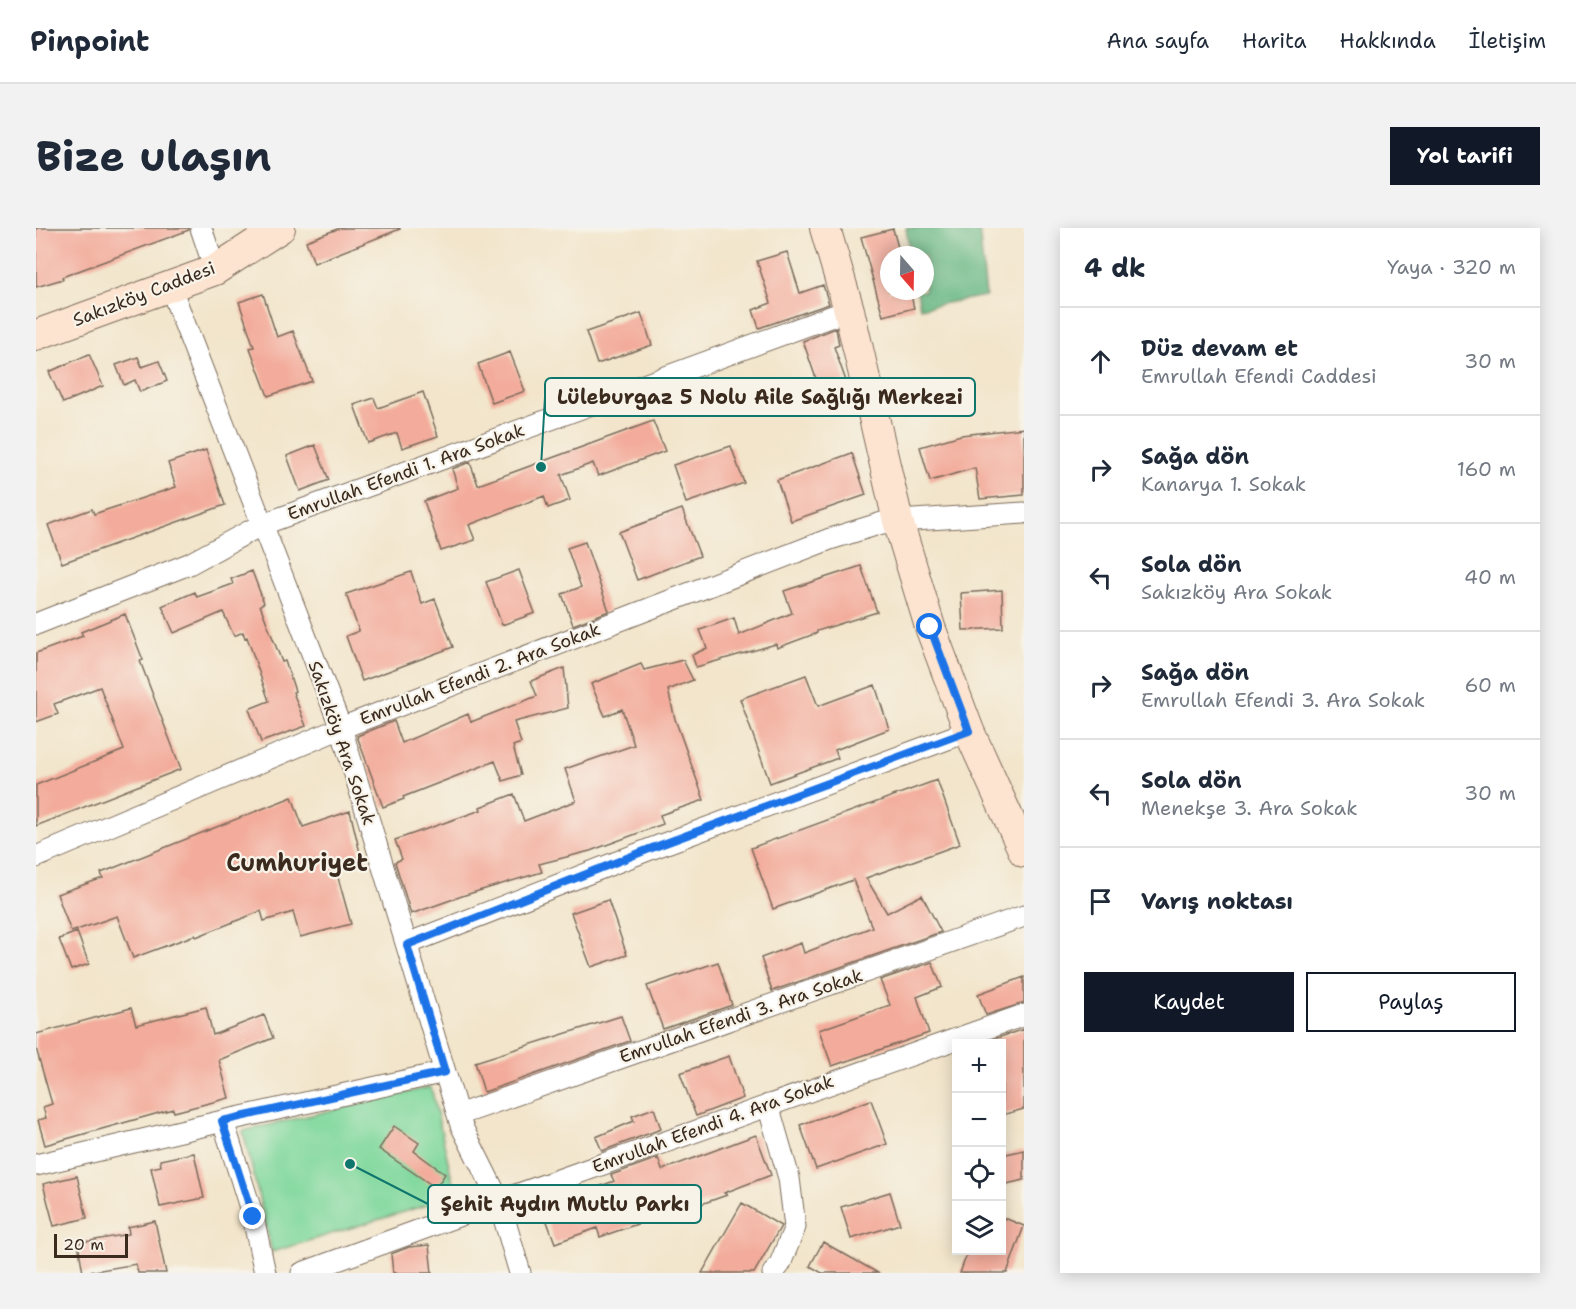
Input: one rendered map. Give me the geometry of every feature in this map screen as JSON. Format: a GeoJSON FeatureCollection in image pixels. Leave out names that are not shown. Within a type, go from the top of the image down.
{"type":"FeatureCollection","features":[{"type":"Feature","properties":{"kind":"main road","name":"Sakızköy Caddesi"},"geometry":{"type":"LineString","coordinates":[[36,335],[215,270],[280,228]]}},
{"type":"Feature","properties":{"kind":"main road"},"geometry":{"type":"LineString","coordinates":[[825,228],[849,310],[898,521],[930,627],[969,731],[1024,852]]}},
{"type":"Feature","properties":{"kind":"street"},"geometry":{"type":"LineString","coordinates":[[201,228],[215,270]]}},
{"type":"Feature","properties":{"kind":"street","name":"Sakızköy Ara Sokak"},"geometry":{"type":"LineString","coordinates":[[170,286],[341,728],[461,1125],[499,1201],[520,1273]]}},
{"type":"Feature","properties":{"kind":"street","name":"Emrullah Efendi 1. Ara Sokak"},"geometry":{"type":"LineString","coordinates":[[36,624],[189,564],[261,525],[849,310]]}},
{"type":"Feature","properties":{"kind":"street","name":"Emrullah Efendi 2. Ara Sokak"},"geometry":{"type":"LineString","coordinates":[[36,857],[341,728],[800,549],[872,526],[898,521],[1024,513]]}},
{"type":"Feature","properties":{"kind":"street"},"geometry":{"type":"LineString","coordinates":[[407,945],[652,848],[969,731]]}},
{"type":"Feature","properties":{"kind":"street","name":"Emrullah Efendi 3. Ara Sokak"},"geometry":{"type":"LineString","coordinates":[[458,1115],[1024,916]]}},
{"type":"Feature","properties":{"kind":"street","name":"Emrullah Efendi 4. Ara Sokak"},"geometry":{"type":"LineString","coordinates":[[302,1273],[1024,1015]]}},
{"type":"Feature","properties":{"kind":"street"},"geometry":{"type":"LineString","coordinates":[[36,1165],[445,1072]]}},
{"type":"Feature","properties":{"kind":"street"},"geometry":{"type":"LineString","coordinates":[[768,1105],[789,1178],[795,1227],[780,1264],[773,1273]]}},
{"type":"Feature","properties":{"kind":"street"},"geometry":{"type":"LineString","coordinates":[[222,1121],[253,1217],[265,1273]]}},
{"type":"Feature","properties":{"kind":"green space"},"geometry":{"type":"Polygon","coordinates":[[[906,228],[979,228],[986,296],[920,308],[919,300],[934,300],[934,246],[909,246],[906,228]]]}},
{"type":"Feature","properties":{"kind":"green space"},"geometry":{"type":"Polygon","coordinates":[[[431,1087],[456,1196],[272,1252],[243,1131],[431,1087]]]}},
{"type":"Feature","properties":{"kind":"building"},"geometry":{"type":"Polygon","coordinates":[[[36,228],[189,228],[189,230],[62,277],[63,279],[36,287],[36,228]]]}},
{"type":"Feature","properties":{"kind":"building"},"geometry":{"type":"Polygon","coordinates":[[[340,228],[400,229],[314,263],[306,241],[340,228]]]}},
{"type":"Feature","properties":{"kind":"building"},"geometry":{"type":"Polygon","coordinates":[[[893,229],[898,246],[880,246],[880,300],[912,300],[914,308],[883,316],[861,237],[893,229]]]}},
{"type":"Feature","properties":{"kind":"building"},"geometry":{"type":"Polygon","coordinates":[[[787,252],[800,293],[823,285],[829,304],[759,328],[753,310],[771,303],[757,261],[787,252]]]}},
{"type":"Feature","properties":{"kind":"building"},"geometry":{"type":"Polygon","coordinates":[[[263,294],[277,337],[293,331],[312,381],[268,396],[250,348],[254,347],[239,302],[263,294]]]}},
{"type":"Feature","properties":{"kind":"building"},"geometry":{"type":"Polygon","coordinates":[[[641,313],[652,345],[597,364],[586,332],[641,313]]]}},
{"type":"Feature","properties":{"kind":"building"},"geometry":{"type":"Polygon","coordinates":[[[836,328],[839,345],[834,347],[846,381],[820,390],[803,341],[836,328]]]}},
{"type":"Feature","properties":{"kind":"building"},"geometry":{"type":"Polygon","coordinates":[[[510,352],[525,391],[492,403],[478,364],[510,352]]]}},
{"type":"Feature","properties":{"kind":"building"},"geometry":{"type":"Polygon","coordinates":[[[89,354],[103,386],[63,403],[49,372],[89,354]]]}},
{"type":"Feature","properties":{"kind":"building"},"geometry":{"type":"Polygon","coordinates":[[[138,357],[142,367],[159,361],[167,381],[140,392],[135,380],[124,385],[116,365],[138,357]]]}},
{"type":"Feature","properties":{"kind":"building"},"geometry":{"type":"Polygon","coordinates":[[[423,392],[438,436],[402,448],[397,433],[368,443],[354,405],[374,398],[378,408],[423,392]]]}},
{"type":"Feature","properties":{"kind":"building"},"geometry":{"type":"Polygon","coordinates":[[[653,421],[665,451],[598,476],[593,463],[561,475],[570,500],[548,508],[544,496],[469,525],[475,540],[441,551],[424,501],[458,488],[452,469],[470,462],[478,485],[653,421]]]}},
{"type":"Feature","properties":{"kind":"building"},"geometry":{"type":"Polygon","coordinates":[[[1024,428],[1024,495],[980,499],[975,468],[930,481],[920,447],[961,435],[1024,428]]]}},
{"type":"Feature","properties":{"kind":"building"},"geometry":{"type":"Polygon","coordinates":[[[315,445],[329,480],[300,491],[287,456],[315,445]]]}},
{"type":"Feature","properties":{"kind":"building"},"geometry":{"type":"Polygon","coordinates":[[[731,446],[744,483],[686,503],[673,465],[731,446]]]}},
{"type":"Feature","properties":{"kind":"building"},"geometry":{"type":"Polygon","coordinates":[[[206,450],[225,505],[62,563],[48,525],[92,509],[94,514],[176,487],[168,463],[206,450]]]}},
{"type":"Feature","properties":{"kind":"building"},"geometry":{"type":"Polygon","coordinates":[[[852,453],[866,495],[791,521],[777,480],[852,453]]]}},
{"type":"Feature","properties":{"kind":"building"},"geometry":{"type":"Polygon","coordinates":[[[682,509],[700,556],[637,580],[619,532],[682,509]]]}},
{"type":"Feature","properties":{"kind":"building"},"geometry":{"type":"Polygon","coordinates":[[[585,542],[609,611],[573,625],[562,594],[581,587],[567,548],[585,542]]]}},
{"type":"Feature","properties":{"kind":"building"},"geometry":{"type":"Polygon","coordinates":[[[861,566],[877,612],[817,631],[817,633],[777,648],[776,644],[696,667],[692,655],[707,648],[700,630],[734,618],[739,635],[792,613],[784,591],[861,566]]]}},
{"type":"Feature","properties":{"kind":"building"},"geometry":{"type":"Polygon","coordinates":[[[519,570],[535,613],[502,625],[486,582],[519,570]]]}},
{"type":"Feature","properties":{"kind":"building"},"geometry":{"type":"Polygon","coordinates":[[[252,571],[264,603],[260,605],[282,662],[285,661],[295,691],[293,692],[306,726],[261,742],[249,709],[269,701],[247,637],[245,638],[243,632],[234,636],[223,612],[174,633],[162,606],[195,592],[197,597],[233,584],[231,579],[252,571]]]}},
{"type":"Feature","properties":{"kind":"building"},"geometry":{"type":"Polygon","coordinates":[[[411,572],[422,604],[435,599],[453,647],[362,681],[346,636],[359,631],[346,594],[411,572]]]}},
{"type":"Feature","properties":{"kind":"building"},"geometry":{"type":"Polygon","coordinates":[[[1002,590],[1003,628],[963,630],[961,593],[1002,590]]]}},
{"type":"Feature","properties":{"kind":"building"},"geometry":{"type":"Polygon","coordinates":[[[125,614],[143,660],[140,661],[181,769],[36,826],[36,785],[124,750],[100,687],[54,704],[58,714],[36,722],[36,653],[83,636],[81,632],[125,614]]]}},
{"type":"Feature","properties":{"kind":"building"},"geometry":{"type":"Polygon","coordinates":[[[683,660],[693,680],[668,690],[675,719],[704,800],[660,815],[663,824],[590,851],[539,864],[542,872],[411,914],[395,862],[402,859],[395,840],[481,810],[480,807],[514,794],[524,821],[576,801],[565,769],[634,745],[622,709],[605,716],[591,684],[641,664],[644,670],[683,660]]]}},
{"type":"Feature","properties":{"kind":"building"},"geometry":{"type":"Polygon","coordinates":[[[564,668],[568,708],[514,722],[521,743],[513,746],[521,775],[503,781],[495,761],[383,807],[357,736],[394,721],[402,743],[468,714],[471,722],[537,696],[531,681],[564,668]]]}},
{"type":"Feature","properties":{"kind":"building"},"geometry":{"type":"Polygon","coordinates":[[[806,675],[818,706],[875,685],[889,729],[835,750],[838,758],[770,783],[740,699],[806,675]]]}},
{"type":"Feature","properties":{"kind":"building"},"geometry":{"type":"Polygon","coordinates":[[[937,780],[960,844],[866,878],[887,913],[922,895],[941,932],[772,991],[761,958],[801,943],[804,953],[872,927],[853,880],[773,909],[751,848],[937,780]]]}},
{"type":"Feature","properties":{"kind":"building"},"geometry":{"type":"Polygon","coordinates":[[[292,797],[303,827],[350,811],[361,857],[334,863],[351,924],[300,937],[293,912],[264,921],[261,911],[196,937],[195,935],[133,958],[117,916],[71,932],[57,894],[103,878],[101,873],[292,797]]]}},
{"type":"Feature","properties":{"kind":"building"},"geometry":{"type":"Polygon","coordinates":[[[608,900],[627,955],[591,967],[571,913],[608,900]]]}},
{"type":"Feature","properties":{"kind":"building"},"geometry":{"type":"Polygon","coordinates":[[[77,932],[89,964],[71,970],[59,939],[77,932]]]}},
{"type":"Feature","properties":{"kind":"building"},"geometry":{"type":"Polygon","coordinates":[[[718,962],[732,1005],[663,1029],[647,986],[718,962]]]}},
{"type":"Feature","properties":{"kind":"building"},"geometry":{"type":"Polygon","coordinates":[[[932,962],[942,987],[917,997],[929,1033],[832,1066],[819,1030],[890,1005],[880,980],[932,962]]]}},
{"type":"Feature","properties":{"kind":"building"},"geometry":{"type":"Polygon","coordinates":[[[1024,977],[1024,1003],[986,1015],[978,994],[1024,977]]]}},
{"type":"Feature","properties":{"kind":"building"},"geometry":{"type":"Polygon","coordinates":[[[206,1007],[213,1035],[264,1015],[273,1038],[219,1060],[229,1098],[174,1112],[173,1109],[45,1145],[38,1120],[46,1118],[43,1107],[52,1104],[36,1048],[36,1034],[131,1008],[136,1025],[206,1007]]]}},
{"type":"Feature","properties":{"kind":"building"},"geometry":{"type":"Polygon","coordinates":[[[621,1016],[630,1041],[484,1092],[475,1062],[621,1016]]]}},
{"type":"Feature","properties":{"kind":"building"},"geometry":{"type":"Polygon","coordinates":[[[1024,1029],[1024,1109],[1006,1114],[1006,1039],[994,1039],[1024,1029]]]}},
{"type":"Feature","properties":{"kind":"building"},"geometry":{"type":"Polygon","coordinates":[[[729,1056],[743,1098],[696,1116],[680,1073],[729,1056]]]}},
{"type":"Feature","properties":{"kind":"building"},"geometry":{"type":"Polygon","coordinates":[[[871,1100],[887,1144],[816,1169],[800,1125],[871,1100]]]}},
{"type":"Feature","properties":{"kind":"building"},"geometry":{"type":"Polygon","coordinates":[[[654,1108],[661,1129],[602,1151],[596,1137],[634,1121],[632,1116],[654,1108]]]}},
{"type":"Feature","properties":{"kind":"building"},"geometry":{"type":"Polygon","coordinates":[[[394,1126],[419,1143],[414,1151],[445,1174],[436,1188],[379,1149],[394,1126]]]}},
{"type":"Feature","properties":{"kind":"building"},"geometry":{"type":"Polygon","coordinates":[[[756,1135],[771,1175],[724,1193],[727,1195],[647,1223],[646,1221],[600,1237],[597,1228],[555,1243],[542,1208],[614,1181],[611,1175],[658,1158],[662,1170],[756,1135]]]}},
{"type":"Feature","properties":{"kind":"building"},"geometry":{"type":"Polygon","coordinates":[[[1024,1150],[1024,1180],[1006,1184],[1006,1154],[1024,1150]]]}},
{"type":"Feature","properties":{"kind":"building"},"geometry":{"type":"Polygon","coordinates":[[[194,1153],[204,1198],[160,1207],[151,1168],[161,1166],[160,1160],[194,1153]]]}},
{"type":"Feature","properties":{"kind":"building"},"geometry":{"type":"Polygon","coordinates":[[[77,1176],[87,1218],[54,1226],[43,1184],[77,1176]]]}},
{"type":"Feature","properties":{"kind":"building"},"geometry":{"type":"Polygon","coordinates":[[[890,1192],[900,1224],[851,1239],[841,1207],[890,1192]]]}},
{"type":"Feature","properties":{"kind":"building"},"geometry":{"type":"Polygon","coordinates":[[[742,1203],[781,1226],[754,1273],[702,1273],[742,1203]]]}},
{"type":"Feature","properties":{"kind":"building"},"geometry":{"type":"Polygon","coordinates":[[[1006,1219],[1024,1226],[1007,1273],[960,1273],[967,1255],[1006,1255],[1006,1219]]]}},
{"type":"Feature","properties":{"kind":"building"},"geometry":{"type":"Polygon","coordinates":[[[155,1221],[166,1273],[138,1273],[136,1264],[83,1273],[78,1243],[129,1234],[128,1227],[155,1221]]]}},
{"type":"Feature","properties":{"kind":"building"},"geometry":{"type":"Polygon","coordinates":[[[823,1242],[878,1273],[822,1273],[810,1266],[823,1242]]]}},
{"type":"Feature","properties":{"kind":"building"},"geometry":{"type":"Polygon","coordinates":[[[429,1245],[432,1273],[393,1273],[391,1254],[409,1247],[429,1245]]]}},
{"type":"Feature","properties":{"kind":"place","name":"Lüleburgaz 5 Nolu Aile Sağlığı Merkezi"},"geometry":{"type":"Point","coordinates":[541,467]}},
{"type":"Feature","properties":{"kind":"place","name":"Şehit Aydın Mutlu Parkı"},"geometry":{"type":"Point","coordinates":[350,1164]}},
{"type":"Feature","properties":{"kind":"district","name":"Cumhuriyet"},"geometry":{"type":"Point","coordinates":[297,863]}},
{"type":"Feature","properties":{"kind":"route"},"geometry":{"type":"LineString","coordinates":[[253,1217],[222,1121],[445,1072],[407,945],[652,848],[969,731],[930,627]]}}]}
